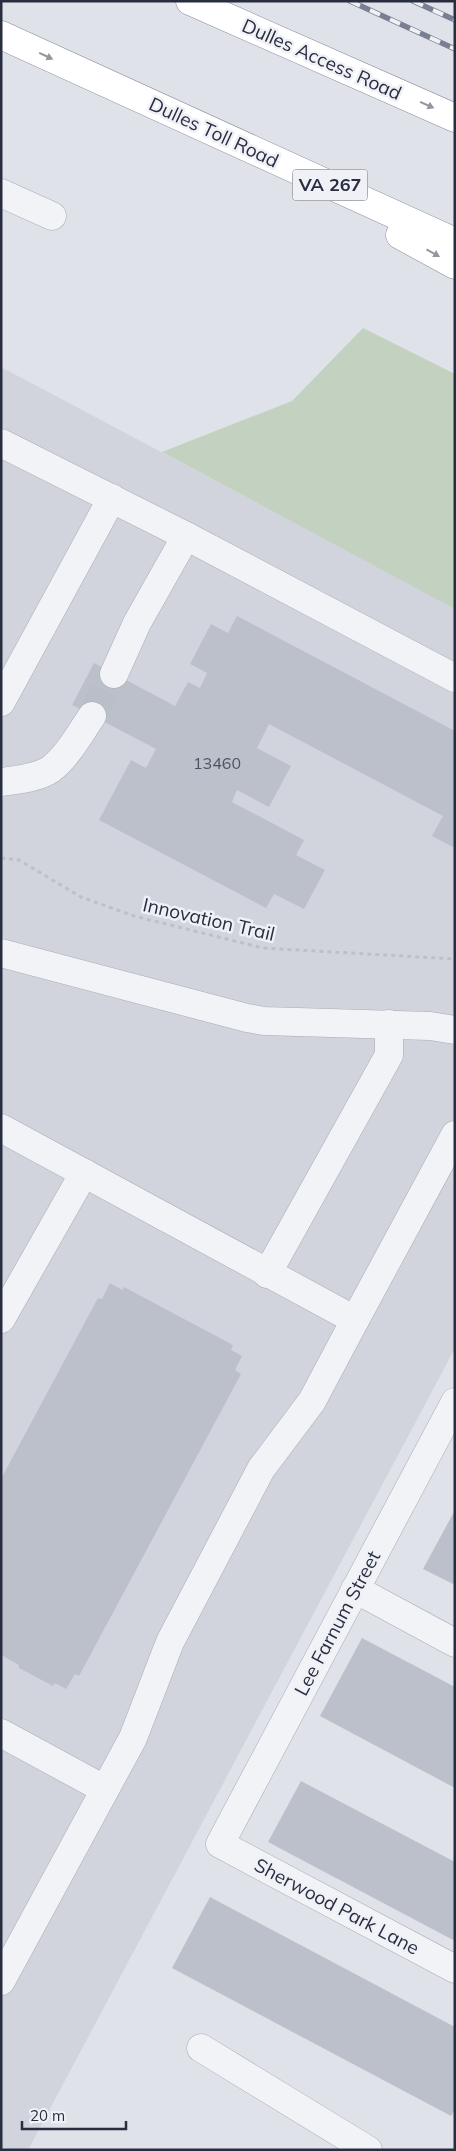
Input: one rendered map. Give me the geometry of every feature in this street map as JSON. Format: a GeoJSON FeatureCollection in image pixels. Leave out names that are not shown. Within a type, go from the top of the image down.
{"type":"FeatureCollection","features":[{"type":"Feature","properties":{"kind":"highway","name":"Dulles Access Road"},"geometry":{"type":"LineString","coordinates":[[190,1],[455,118]]}},
{"type":"Feature","properties":{"kind":"highway","name":"Dulles Toll Road"},"geometry":{"type":"LineString","coordinates":[[1,35],[455,242]]}},
{"type":"Feature","properties":{"kind":"highway"},"geometry":{"type":"LineString","coordinates":[[206,129],[455,265]]}},
{"type":"Feature","properties":{"kind":"street"},"geometry":{"type":"LineString","coordinates":[[1,193],[52,216]]}},
{"type":"Feature","properties":{"kind":"street"},"geometry":{"type":"LineString","coordinates":[[1,443],[186,536],[455,678]]}},
{"type":"Feature","properties":{"kind":"street"},"geometry":{"type":"LineString","coordinates":[[1,702],[112,498]]}},
{"type":"Feature","properties":{"kind":"street"},"geometry":{"type":"LineString","coordinates":[[114,674],[137,623],[186,536]]}},
{"type":"Feature","properties":{"kind":"street"},"geometry":{"type":"LineString","coordinates":[[1,782],[35,776],[49,770],[61,759],[92,716]]}},
{"type":"Feature","properties":{"kind":"street"},"geometry":{"type":"LineString","coordinates":[[1,953],[264,1021],[389,1024],[430,1026],[455,1030]]}},
{"type":"Feature","properties":{"kind":"street"},"geometry":{"type":"LineString","coordinates":[[267,1274],[389,1055],[389,1024]]}},
{"type":"Feature","properties":{"kind":"street"},"geometry":{"type":"LineString","coordinates":[[1,1128],[354,1320]]}},
{"type":"Feature","properties":{"kind":"street"},"geometry":{"type":"LineString","coordinates":[[1,1981],[133,1738],[170,1642],[261,1469],[312,1401],[455,1135]]}},
{"type":"Feature","properties":{"kind":"street"},"geometry":{"type":"LineString","coordinates":[[1,1319],[84,1173]]}},
{"type":"Feature","properties":{"kind":"street","name":"Lee Farnum Street"},"geometry":{"type":"LineString","coordinates":[[220,1844],[455,1402]]}},
{"type":"Feature","properties":{"kind":"street"},"geometry":{"type":"LineString","coordinates":[[355,1589],[455,1643]]}},
{"type":"Feature","properties":{"kind":"street"},"geometry":{"type":"LineString","coordinates":[[1,1733],[104,1789]]}},
{"type":"Feature","properties":{"kind":"street","name":"Sherwood Park Lane"},"geometry":{"type":"LineString","coordinates":[[220,1844],[455,1969]]}},
{"type":"Feature","properties":{"kind":"street"},"geometry":{"type":"LineString","coordinates":[[201,2048],[366,2149]]}},
{"type":"Feature","properties":{"kind":"path","name":"Innovation Trail"},"geometry":{"type":"LineString","coordinates":[[1,858],[19,860],[81,897],[134,916],[263,948],[455,959]]}},
{"type":"Feature","properties":{"kind":"shaded area"},"geometry":{"type":"Polygon","coordinates":[[[1,367],[455,608],[455,1348],[28,2150],[1,2150],[1,367]]]}},
{"type":"Feature","properties":{"kind":"green space"},"geometry":{"type":"Polygon","coordinates":[[[363,328],[455,374],[455,609],[162,452],[292,401],[363,328]]]}},
{"type":"Feature","properties":{"kind":"building"},"geometry":{"type":"Polygon","coordinates":[[[237,616],[455,731],[455,848],[432,836],[443,816],[269,724],[257,748],[291,766],[269,807],[237,790],[232,802],[304,840],[296,855],[325,870],[304,909],[274,894],[266,908],[99,820],[131,760],[146,768],[156,749],[72,705],[94,663],[175,706],[188,682],[200,688],[207,673],[190,664],[211,624],[228,633],[237,616]]]}},
{"type":"Feature","properties":{"kind":"building"},"geometry":{"type":"Polygon","coordinates":[[[110,1283],[122,1290],[124,1287],[233,1345],[231,1350],[242,1356],[235,1370],[241,1374],[79,1676],[75,1674],[66,1689],[55,1683],[53,1686],[19,1668],[19,1665],[1,1655],[1,1479],[98,1298],[102,1299],[110,1283]]]}},
{"type":"Feature","properties":{"kind":"building"},"geometry":{"type":"Polygon","coordinates":[[[455,1510],[455,1585],[423,1569],[455,1510]]]}},
{"type":"Feature","properties":{"kind":"building"},"geometry":{"type":"Polygon","coordinates":[[[362,1638],[455,1687],[455,1788],[320,1716],[362,1638]]]}},
{"type":"Feature","properties":{"kind":"building"},"geometry":{"type":"Polygon","coordinates":[[[301,1781],[455,1862],[455,1941],[268,1842],[301,1781]]]}},
{"type":"Feature","properties":{"kind":"building"},"geometry":{"type":"Polygon","coordinates":[[[210,1897],[455,2027],[455,2109],[451,2116],[172,1968],[210,1897]]]}},
{"type":"Feature","properties":{"kind":"tunnel"},"geometry":{"type":"LineString","coordinates":[[92,716],[114,674]]}},
{"type":"Feature","properties":{"kind":"railway"},"geometry":{"type":"LineString","coordinates":[[350,1],[455,49]]}},
{"type":"Feature","properties":{"kind":"railway"},"geometry":{"type":"LineString","coordinates":[[413,1],[455,20]]}}]}
